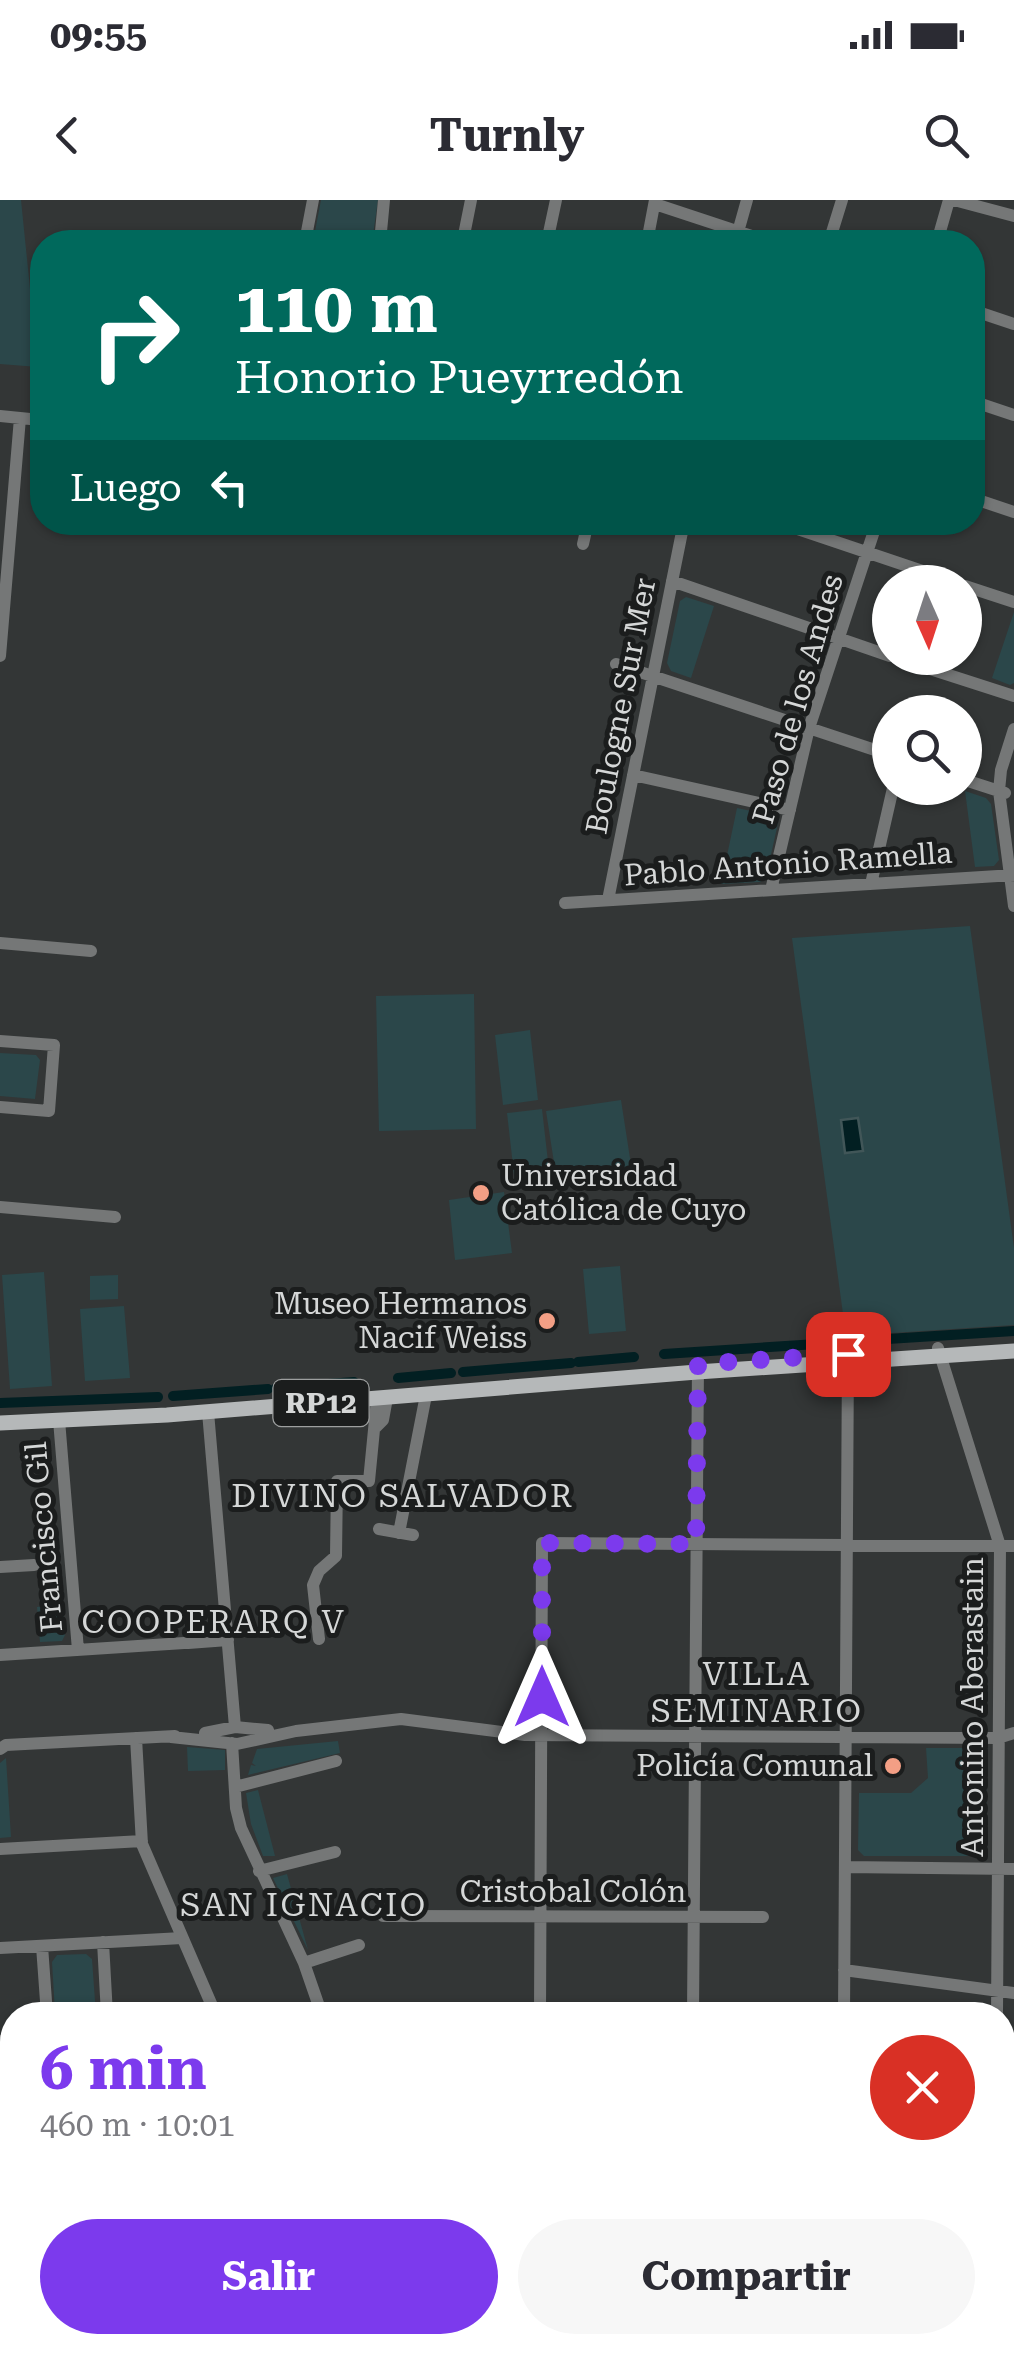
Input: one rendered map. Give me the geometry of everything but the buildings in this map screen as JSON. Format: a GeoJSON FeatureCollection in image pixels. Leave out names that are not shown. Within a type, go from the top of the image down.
{"type":"FeatureCollection","features":[{"type":"Feature","properties":{"kind":"main road","name":"RP12"},"geometry":{"type":"LineString","coordinates":[[939,1352],[1014,1342]]}},
{"type":"Feature","properties":{"kind":"main road","name":"RP12"},"geometry":{"type":"LineString","coordinates":[[0,1414],[185,1405],[939,1352],[1014,1351]]}},
{"type":"Feature","properties":{"kind":"main road","name":"RP12"},"geometry":{"type":"LineString","coordinates":[[0,1423],[426,1395],[697,1368]]}},
{"type":"Feature","properties":{"kind":"street"},"geometry":{"type":"LineString","coordinates":[[307,230],[313,200]]}},
{"type":"Feature","properties":{"kind":"street"},"geometry":{"type":"LineString","coordinates":[[381,230],[384,200]]}},
{"type":"Feature","properties":{"kind":"street"},"geometry":{"type":"LineString","coordinates":[[465,230],[472,200]]}},
{"type":"Feature","properties":{"kind":"street"},"geometry":{"type":"LineString","coordinates":[[550,230],[556,200]]}},
{"type":"Feature","properties":{"kind":"street"},"geometry":{"type":"LineString","coordinates":[[739,230],[748,200]]}},
{"type":"Feature","properties":{"kind":"street"},"geometry":{"type":"LineString","coordinates":[[833,230],[842,200]]}},
{"type":"Feature","properties":{"kind":"street"},"geometry":{"type":"LineString","coordinates":[[941,230],[951,200],[1014,216]]}},
{"type":"Feature","properties":{"kind":"street"},"geometry":{"type":"LineString","coordinates":[[649,230],[655,202],[732,230]]}},
{"type":"Feature","properties":{"kind":"street"},"geometry":{"type":"LineString","coordinates":[[985,314],[1014,324]]}},
{"type":"Feature","properties":{"kind":"street"},"geometry":{"type":"LineString","coordinates":[[985,406],[1014,416]]}},
{"type":"Feature","properties":{"kind":"street"},"geometry":{"type":"LineString","coordinates":[[0,416],[30,419]]}},
{"type":"Feature","properties":{"kind":"street"},"geometry":{"type":"LineString","coordinates":[[0,656],[20,418]]}},
{"type":"Feature","properties":{"kind":"street"},"geometry":{"type":"LineString","coordinates":[[985,502],[1014,512]]}},
{"type":"Feature","properties":{"kind":"street"},"geometry":{"type":"LineString","coordinates":[[583,544],[585,535]]}},
{"type":"Feature","properties":{"kind":"street","name":"Boulogne Sur Mer"},"geometry":{"type":"LineString","coordinates":[[608,900],[681,535]]}},
{"type":"Feature","properties":{"kind":"street"},"geometry":{"type":"LineString","coordinates":[[815,535],[903,565]]}},
{"type":"Feature","properties":{"kind":"street","name":"Paso de los Andes"},"geometry":{"type":"LineString","coordinates":[[771,890],[809,728],[873,535]]}},
{"type":"Feature","properties":{"kind":"street"},"geometry":{"type":"LineString","coordinates":[[672,581],[872,650]]}},
{"type":"Feature","properties":{"kind":"street"},"geometry":{"type":"LineString","coordinates":[[982,592],[1014,602]]}},
{"type":"Feature","properties":{"kind":"street"},"geometry":{"type":"LineString","coordinates":[[616,664],[872,749]]}},
{"type":"Feature","properties":{"kind":"street"},"geometry":{"type":"LineString","coordinates":[[949,675],[1014,696]]}},
{"type":"Feature","properties":{"kind":"street"},"geometry":{"type":"LineString","coordinates":[[1014,730],[1004,758],[1003,793],[1014,906]]}},
{"type":"Feature","properties":{"kind":"street"},"geometry":{"type":"LineString","coordinates":[[632,776],[790,810]]}},
{"type":"Feature","properties":{"kind":"street"},"geometry":{"type":"LineString","coordinates":[[982,786],[1003,793]]}},
{"type":"Feature","properties":{"kind":"street"},"geometry":{"type":"LineString","coordinates":[[1003,793],[1014,842]]}},
{"type":"Feature","properties":{"kind":"street"},"geometry":{"type":"LineString","coordinates":[[871,884],[889,805]]}},
{"type":"Feature","properties":{"kind":"street","name":"Pablo Antonio Ramella"},"geometry":{"type":"LineString","coordinates":[[565,903],[1012,875]]}},
{"type":"Feature","properties":{"kind":"street"},"geometry":{"type":"LineString","coordinates":[[0,943],[91,950]]}},
{"type":"Feature","properties":{"kind":"street"},"geometry":{"type":"LineString","coordinates":[[0,1041],[54,1046],[49,1111],[0,1107]]}},
{"type":"Feature","properties":{"kind":"street"},"geometry":{"type":"LineString","coordinates":[[0,1207],[115,1217]]}},
{"type":"Feature","properties":{"kind":"street","name":"Antonino Aberastain"},"geometry":{"type":"LineString","coordinates":[[939,1352],[1007,1546],[998,1738],[997,2002]]}},
{"type":"Feature","properties":{"kind":"street"},"geometry":{"type":"LineString","coordinates":[[844,2002],[848,1358]]}},
{"type":"Feature","properties":{"kind":"street"},"geometry":{"type":"LineString","coordinates":[[693,2002],[697,1368]]}},
{"type":"Feature","properties":{"kind":"street"},"geometry":{"type":"LineString","coordinates":[[379,1529],[406,1534],[426,1395]]}},
{"type":"Feature","properties":{"kind":"street"},"geometry":{"type":"LineString","coordinates":[[320,1639],[313,1585],[337,1552],[336,1481],[368,1481],[382,1398]]}},
{"type":"Feature","properties":{"kind":"street"},"geometry":{"type":"LineString","coordinates":[[208,1412],[236,1737],[236,1808],[258,1871],[304,1963],[318,2002]]}},
{"type":"Feature","properties":{"kind":"street","name":"Francisco Gil"},"geometry":{"type":"LineString","coordinates":[[59,1420],[78,1650]]}},
{"type":"Feature","properties":{"kind":"street"},"geometry":{"type":"LineString","coordinates":[[540,2002],[542,1543],[1007,1546]]}},
{"type":"Feature","properties":{"kind":"street"},"geometry":{"type":"LineString","coordinates":[[0,1567],[34,1565]]}},
{"type":"Feature","properties":{"kind":"street"},"geometry":{"type":"LineString","coordinates":[[0,1655],[228,1640]]}},
{"type":"Feature","properties":{"kind":"street"},"geometry":{"type":"LineString","coordinates":[[0,1749],[6,1745],[170,1736],[236,1737],[401,1719],[541,1735],[998,1738],[1014,1734]]}},
{"type":"Feature","properties":{"kind":"street"},"geometry":{"type":"LineString","coordinates":[[136,1738],[142,1840],[158,1887],[209,2002]]}},
{"type":"Feature","properties":{"kind":"street"},"geometry":{"type":"LineString","coordinates":[[235,1782],[336,1762]]}},
{"type":"Feature","properties":{"kind":"street"},"geometry":{"type":"LineString","coordinates":[[0,1849],[142,1840]]}},
{"type":"Feature","properties":{"kind":"street"},"geometry":{"type":"LineString","coordinates":[[258,1871],[336,1852]]}},
{"type":"Feature","properties":{"kind":"street"},"geometry":{"type":"LineString","coordinates":[[845,1867],[1014,1869]]}},
{"type":"Feature","properties":{"kind":"street","name":"Cristobal Colón"},"geometry":{"type":"LineString","coordinates":[[383,1916],[763,1917]]}},
{"type":"Feature","properties":{"kind":"street"},"geometry":{"type":"LineString","coordinates":[[0,1948],[182,1938]]}},
{"type":"Feature","properties":{"kind":"street"},"geometry":{"type":"LineString","coordinates":[[102,1942],[106,2002]]}},
{"type":"Feature","properties":{"kind":"street"},"geometry":{"type":"LineString","coordinates":[[304,1963],[359,1945]]}},
{"type":"Feature","properties":{"kind":"street"},"geometry":{"type":"LineString","coordinates":[[42,1946],[46,2002]]}},
{"type":"Feature","properties":{"kind":"street"},"geometry":{"type":"LineString","coordinates":[[844,1970],[1014,1993]]}},
{"type":"Feature","properties":{"kind":"shaded area"},"geometry":{"type":"Polygon","coordinates":[[[0,200],[21,200],[30,288],[30,366],[0,364],[0,200]]]}},
{"type":"Feature","properties":{"kind":"shaded area"},"geometry":{"type":"Polygon","coordinates":[[[321,200],[378,200],[374,230],[315,230],[321,200]]]}},
{"type":"Feature","properties":{"kind":"shaded area"},"geometry":{"type":"Polygon","coordinates":[[[686,597],[714,606],[691,678],[671,671],[667,663],[680,601],[686,597]]]}},
{"type":"Feature","properties":{"kind":"shaded area"},"geometry":{"type":"Polygon","coordinates":[[[1014,612],[1014,683],[1010,685],[992,678],[1014,612]]]}},
{"type":"Feature","properties":{"kind":"shaded area"},"geometry":{"type":"Polygon","coordinates":[[[982,797],[991,804],[999,860],[994,866],[975,867],[967,805],[982,805],[982,797]]]}},
{"type":"Feature","properties":{"kind":"shaded area"},"geometry":{"type":"Polygon","coordinates":[[[737,808],[774,816],[778,823],[766,877],[760,882],[721,884],[737,808]]]}},
{"type":"Feature","properties":{"kind":"shaded area"},"geometry":{"type":"Polygon","coordinates":[[[970,926],[1014,1248],[1014,1325],[846,1336],[792,938],[970,926]]]}},
{"type":"Feature","properties":{"kind":"shaded area"},"geometry":{"type":"Polygon","coordinates":[[[474,994],[476,1129],[379,1131],[376,996],[474,994]]]}},
{"type":"Feature","properties":{"kind":"shaded area"},"geometry":{"type":"Polygon","coordinates":[[[530,1030],[538,1100],[503,1105],[495,1035],[530,1030]]]}},
{"type":"Feature","properties":{"kind":"shaded area"},"geometry":{"type":"Polygon","coordinates":[[[0,1053],[36,1055],[40,1060],[35,1099],[0,1096],[0,1053]]]}},
{"type":"Feature","properties":{"kind":"shaded area"},"geometry":{"type":"Polygon","coordinates":[[[621,1100],[632,1171],[557,1182],[546,1111],[621,1100]]]}},
{"type":"Feature","properties":{"kind":"shaded area"},"geometry":{"type":"Polygon","coordinates":[[[542,1109],[550,1179],[515,1183],[507,1113],[542,1109]]]}},
{"type":"Feature","properties":{"kind":"shaded area"},"geometry":{"type":"Polygon","coordinates":[[[858,1118],[863,1151],[845,1153],[841,1120],[858,1118]]]}},
{"type":"Feature","properties":{"kind":"shaded area"},"geometry":{"type":"Polygon","coordinates":[[[504,1192],[512,1253],[455,1260],[449,1200],[504,1192]]]}},
{"type":"Feature","properties":{"kind":"shaded area"},"geometry":{"type":"Polygon","coordinates":[[[620,1266],[626,1331],[589,1334],[583,1269],[620,1266]]]}},
{"type":"Feature","properties":{"kind":"shaded area"},"geometry":{"type":"Polygon","coordinates":[[[44,1272],[52,1386],[10,1389],[2,1275],[44,1272]]]}},
{"type":"Feature","properties":{"kind":"shaded area"},"geometry":{"type":"Polygon","coordinates":[[[118,1275],[118,1299],[90,1300],[90,1276],[118,1275]]]}},
{"type":"Feature","properties":{"kind":"shaded area"},"geometry":{"type":"Polygon","coordinates":[[[124,1306],[130,1378],[85,1381],[80,1309],[124,1306]]]}},
{"type":"Feature","properties":{"kind":"shaded area"},"geometry":{"type":"Polygon","coordinates":[[[62,1590],[65,1635],[62,1641],[40,1642],[37,1607],[44,1606],[42,1592],[62,1590]]]}},
{"type":"Feature","properties":{"kind":"shaded area"},"geometry":{"type":"Polygon","coordinates":[[[338,1741],[340,1753],[248,1775],[251,1765],[256,1766],[252,1763],[257,1749],[338,1741]]]}},
{"type":"Feature","properties":{"kind":"shaded area"},"geometry":{"type":"Polygon","coordinates":[[[187,1747],[225,1750],[225,1770],[188,1771],[187,1747]]]}},
{"type":"Feature","properties":{"kind":"shaded area"},"geometry":{"type":"Polygon","coordinates":[[[926,1748],[980,1748],[987,1754],[986,1851],[980,1856],[864,1856],[858,1850],[859,1793],[911,1793],[928,1778],[926,1748]]]}},
{"type":"Feature","properties":{"kind":"shaded area"},"geometry":{"type":"Polygon","coordinates":[[[6,1758],[11,1837],[0,1838],[0,1763],[6,1758]]]}},
{"type":"Feature","properties":{"kind":"shaded area"},"geometry":{"type":"Polygon","coordinates":[[[258,1790],[275,1856],[263,1856],[251,1824],[246,1793],[258,1790]]]}},
{"type":"Feature","properties":{"kind":"shaded area"},"geometry":{"type":"Polygon","coordinates":[[[287,1874],[308,1950],[273,1878],[287,1874]]]}},
{"type":"Feature","properties":{"kind":"shaded area"},"geometry":{"type":"Polygon","coordinates":[[[86,1954],[92,1959],[95,2002],[54,2002],[52,1962],[57,1955],[86,1954]]]}},
{"type":"Feature","properties":{"kind":"waterway"},"geometry":{"type":"LineString","coordinates":[[856,1341],[1014,1331]]}},
{"type":"Feature","properties":{"kind":"waterway"},"geometry":{"type":"LineString","coordinates":[[664,1354],[848,1342]]}},
{"type":"Feature","properties":{"kind":"waterway"},"geometry":{"type":"LineString","coordinates":[[578,1362],[634,1357]]}},
{"type":"Feature","properties":{"kind":"waterway"},"geometry":{"type":"LineString","coordinates":[[463,1372],[571,1363]]}},
{"type":"Feature","properties":{"kind":"waterway"},"geometry":{"type":"LineString","coordinates":[[398,1378],[451,1373]]}},
{"type":"Feature","properties":{"kind":"waterway"},"geometry":{"type":"LineString","coordinates":[[276,1388],[354,1382]]}},
{"type":"Feature","properties":{"kind":"waterway"},"geometry":{"type":"LineString","coordinates":[[173,1396],[268,1389]]}},
{"type":"Feature","properties":{"kind":"waterway"},"geometry":{"type":"LineString","coordinates":[[0,1403],[158,1397]]}},
{"type":"Feature","properties":{"kind":"place","name":"Universidad Católica de Cuyo"},"geometry":{"type":"Point","coordinates":[481,1193]}},
{"type":"Feature","properties":{"kind":"place","name":"Museo Hermanos Nacif Weiss"},"geometry":{"type":"Point","coordinates":[547,1321]}},
{"type":"Feature","properties":{"kind":"place","name":"Policía Comunal"},"geometry":{"type":"Point","coordinates":[893,1766]}},
{"type":"Feature","properties":{"kind":"district","name":"DIVINO SALVADOR"},"geometry":{"type":"Point","coordinates":[403,1496]}},
{"type":"Feature","properties":{"kind":"district","name":"COOPERARQ V"},"geometry":{"type":"Point","coordinates":[214,1622]}},
{"type":"Feature","properties":{"kind":"district","name":"VILLA SEMINARIO"},"geometry":{"type":"Point","coordinates":[757,1692]}},
{"type":"Feature","properties":{"kind":"district","name":"SAN IGNACIO"},"geometry":{"type":"Point","coordinates":[304,1905]}},
{"type":"Feature","properties":{"kind":"route"},"geometry":{"type":"LineString","coordinates":[[542,1697],[542,1543],[696,1544],[698,1364],[848,1354]]}}]}
